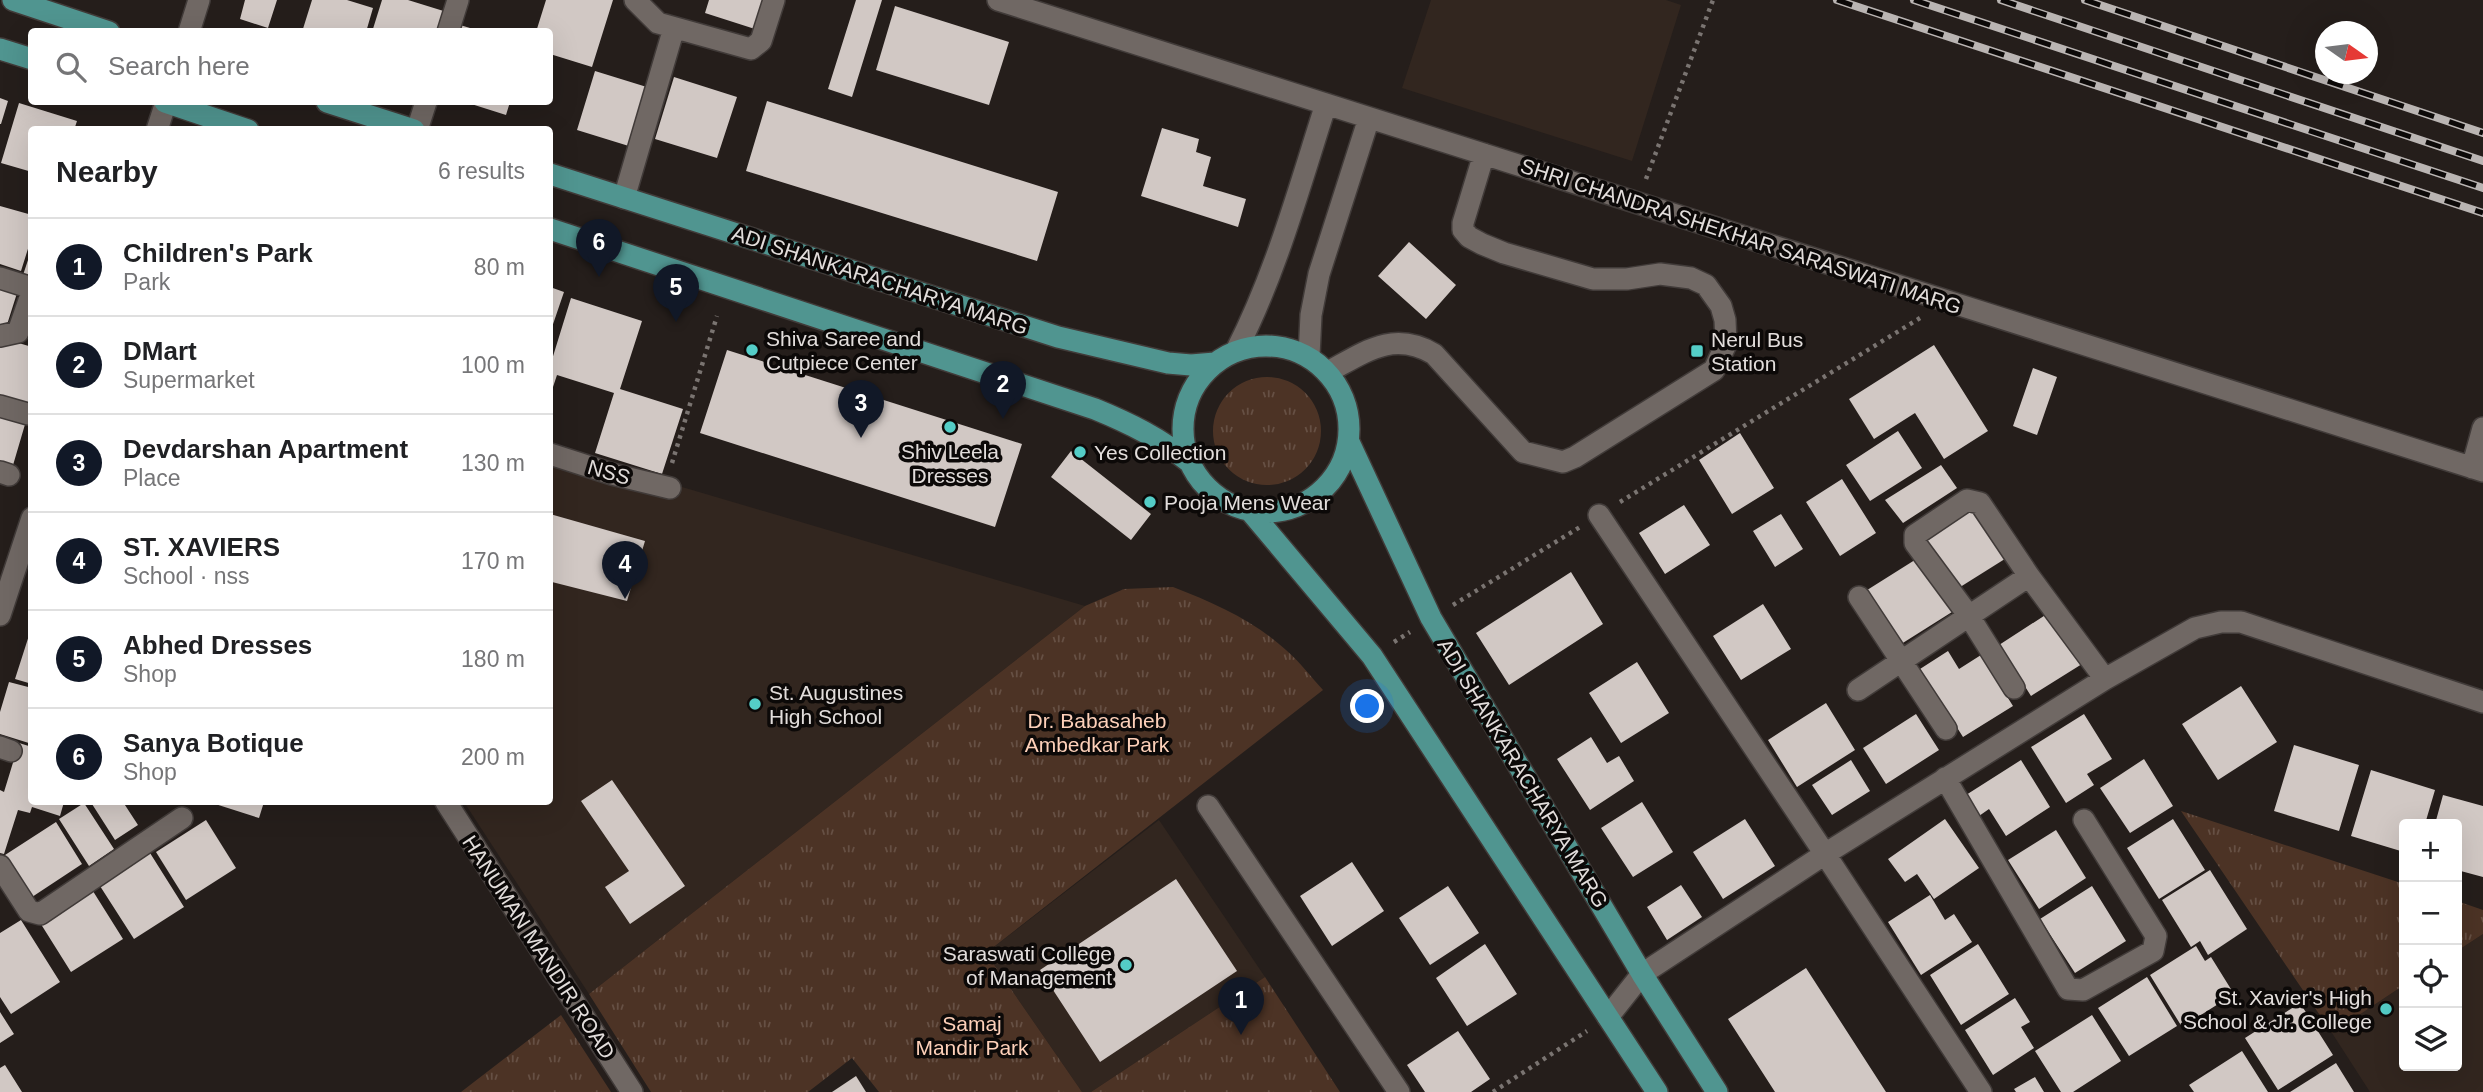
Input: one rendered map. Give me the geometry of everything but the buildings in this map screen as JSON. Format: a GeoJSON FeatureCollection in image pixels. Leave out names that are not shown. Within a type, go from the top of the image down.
{"type":"FeatureCollection","features":[{"type":"Feature","properties":{"kind":"main road"},"geometry":{"type":"LineString","coordinates":[[13,0],[97,28]]}},
{"type":"Feature","properties":{"kind":"main road"},"geometry":{"type":"LineString","coordinates":[[0,49],[28,58]]}},
{"type":"Feature","properties":{"kind":"main road"},"geometry":{"type":"LineString","coordinates":[[175,105],[236,126]]}},
{"type":"Feature","properties":{"kind":"main road"},"geometry":{"type":"LineString","coordinates":[[337,105],[403,126]]}},
{"type":"Feature","properties":{"kind":"main road","name":"ADI SHANKARACHARYA MARG"},"geometry":{"type":"LineString","coordinates":[[553,175],[1058,337],[1168,363],[1214,363]]}},
{"type":"Feature","properties":{"kind":"main road"},"geometry":{"type":"LineString","coordinates":[[553,230],[1074,401],[1146,431],[1170,446],[1189,462],[1203,485],[1225,503],[1251,512],[1278,513],[1304,505],[1326,488],[1342,466],[1349,442],[1350,417],[1342,393],[1328,372],[1309,356],[1285,347],[1261,345],[1236,351],[1214,363],[1198,381],[1186,407],[1183,435],[1189,462]]}},
{"type":"Feature","properties":{"kind":"main road","name":"ADI SHANKARACHARYA MARG"},"geometry":{"type":"LineString","coordinates":[[1349,442],[1432,618],[1642,974],[1717,1092]]}},
{"type":"Feature","properties":{"kind":"main road"},"geometry":{"type":"LineString","coordinates":[[1251,512],[1372,656],[1657,1092]]}},
{"type":"Feature","properties":{"kind":"street"},"geometry":{"type":"LineString","coordinates":[[190,28],[199,0]]}},
{"type":"Feature","properties":{"kind":"street"},"geometry":{"type":"LineString","coordinates":[[449,28],[458,0]]}},
{"type":"Feature","properties":{"kind":"street"},"geometry":{"type":"LineString","coordinates":[[635,0],[657,23],[751,50],[761,41],[774,0]]}},
{"type":"Feature","properties":{"kind":"street","name":"SHRI CHANDRA SHEKHAR SARASWATI MARG"},"geometry":{"type":"LineString","coordinates":[[998,0],[2477,470]]}},
{"type":"Feature","properties":{"kind":"street"},"geometry":{"type":"LineString","coordinates":[[624,198],[674,28]]}},
{"type":"Feature","properties":{"kind":"street"},"geometry":{"type":"LineString","coordinates":[[1236,351],[1259,306],[1272,272],[1326,104]]}},
{"type":"Feature","properties":{"kind":"street"},"geometry":{"type":"LineString","coordinates":[[158,126],[165,105]]}},
{"type":"Feature","properties":{"kind":"street"},"geometry":{"type":"LineString","coordinates":[[417,126],[425,105]]}},
{"type":"Feature","properties":{"kind":"street"},"geometry":{"type":"LineString","coordinates":[[1309,356],[1311,315],[1319,274],[1369,118]]}},
{"type":"Feature","properties":{"kind":"street"},"geometry":{"type":"LineString","coordinates":[[1328,372],[1384,344],[1420,346],[1434,354],[1523,452],[1563,462],[1714,370],[1726,344],[1725,320],[1721,306],[1706,285],[1691,278],[1660,274],[1627,279],[1592,279],[1504,253],[1469,237],[1463,230],[1463,223],[1484,155]]}},
{"type":"Feature","properties":{"kind":"street"},"geometry":{"type":"LineString","coordinates":[[0,278],[28,288]]}},
{"type":"Feature","properties":{"kind":"street"},"geometry":{"type":"LineString","coordinates":[[0,335],[18,332],[28,302]]}},
{"type":"Feature","properties":{"kind":"street"},"geometry":{"type":"LineString","coordinates":[[0,405],[28,414]]}},
{"type":"Feature","properties":{"kind":"street"},"geometry":{"type":"LineString","coordinates":[[2477,470],[2483,428]]}},
{"type":"Feature","properties":{"kind":"street","name":"NSS"},"geometry":{"type":"LineString","coordinates":[[553,455],[612,474],[667,487]]}},
{"type":"Feature","properties":{"kind":"street"},"geometry":{"type":"LineString","coordinates":[[2014,688],[1969,617],[1915,542],[1915,535],[1967,500],[1980,503],[2029,576],[2105,679]]}},
{"type":"Feature","properties":{"kind":"street"},"geometry":{"type":"LineString","coordinates":[[1599,515],[1981,1092]]}},
{"type":"Feature","properties":{"kind":"street"},"geometry":{"type":"LineString","coordinates":[[0,615],[23,570],[28,541]]}},
{"type":"Feature","properties":{"kind":"street"},"geometry":{"type":"LineString","coordinates":[[1858,690],[2029,576]]}},
{"type":"Feature","properties":{"kind":"street"},"geometry":{"type":"LineString","coordinates":[[1859,597],[1946,729]]}},
{"type":"Feature","properties":{"kind":"street"},"geometry":{"type":"LineString","coordinates":[[1608,1017],[1642,974],[1945,778],[2105,679],[2194,628],[2221,622],[2241,622],[2483,702]]}},
{"type":"Feature","properties":{"kind":"street"},"geometry":{"type":"LineString","coordinates":[[1945,778],[2068,989],[2083,990],[2153,951],[2156,936],[2084,820]]}},
{"type":"Feature","properties":{"kind":"street","name":"HANUMAN MANDIR ROAD"},"geometry":{"type":"LineString","coordinates":[[448,805],[632,1092]]}},
{"type":"Feature","properties":{"kind":"street"},"geometry":{"type":"LineString","coordinates":[[1208,806],[1399,1092]]}},
{"type":"Feature","properties":{"kind":"street"},"geometry":{"type":"LineString","coordinates":[[0,866],[29,911],[40,914],[182,818]]}},
{"type":"Feature","properties":{"kind":"path"},"geometry":{"type":"LineString","coordinates":[[1637,203],[1713,1]]}},
{"type":"Feature","properties":{"kind":"path"},"geometry":{"type":"LineString","coordinates":[[1372,656],[1947,301]]}},
{"type":"Feature","properties":{"kind":"path"},"geometry":{"type":"LineString","coordinates":[[667,487],[716,316]]}},
{"type":"Feature","properties":{"kind":"path"},"geometry":{"type":"LineString","coordinates":[[1493,1092],[1608,1017]]}},
{"type":"Feature","properties":{"kind":"shaded area"},"geometry":{"type":"Polygon","coordinates":[[[1431,0],[1666,0],[1681,5],[1632,161],[1402,88],[1431,0]]]}},
{"type":"Feature","properties":{"kind":"shaded area","name":"St. Augustines High School"},"geometry":{"type":"Polygon","coordinates":[[[553,449],[1085,606],[589,994],[466,805],[553,805],[553,449]]]}},
{"type":"Feature","properties":{"kind":"shaded area","name":"Saraswati College of Management"},"geometry":{"type":"Polygon","coordinates":[[[1159,820],[1265,977],[1091,1092],[1082,1092],[986,953],[1159,820]]]}},
{"type":"Feature","properties":{"kind":"shaded area","name":"St. Xavier's High School & Jr. College"},"geometry":{"type":"Polygon","coordinates":[[[2483,934],[2483,1092],[2370,1092],[2332,1033],[2399,988],[2399,1071],[2462,1071],[2462,948],[2483,934]]]}},
{"type":"Feature","properties":{"kind":"green space"},"geometry":{"type":"Polygon","coordinates":[[[1267,377],[1288,381],[1305,393],[1317,410],[1321,431],[1317,452],[1305,469],[1288,481],[1267,485],[1246,481],[1229,469],[1217,452],[1213,431],[1217,410],[1229,393],[1246,381],[1267,377]]]}},
{"type":"Feature","properties":{"kind":"green space","name":"Dr. Babasaheb Ambedkar Park"},"geometry":{"type":"Polygon","coordinates":[[[1173,587],[1247,621],[1291,655],[1323,690],[986,953],[1082,1092],[879,1092],[852,1058],[808,1092],[651,1092],[589,994],[1085,606],[1124,589],[1173,587]]]}},
{"type":"Feature","properties":{"kind":"green space"},"geometry":{"type":"Polygon","coordinates":[[[2181,811],[2399,882],[2399,988],[2332,1033],[2181,811]]]}},
{"type":"Feature","properties":{"kind":"green space"},"geometry":{"type":"Polygon","coordinates":[[[2462,903],[2483,910],[2483,934],[2462,948],[2462,903]]]}},
{"type":"Feature","properties":{"kind":"green space"},"geometry":{"type":"Polygon","coordinates":[[[1265,977],[1340,1092],[1091,1092],[1265,977]]]}},
{"type":"Feature","properties":{"kind":"green space"},"geometry":{"type":"Polygon","coordinates":[[[561,1015],[611,1092],[461,1092],[561,1015]]]}},
{"type":"Feature","properties":{"kind":"railway"},"geometry":{"type":"LineString","coordinates":[[1837,0],[2483,213]]}},
{"type":"Feature","properties":{"kind":"railway"},"geometry":{"type":"LineString","coordinates":[[1914,0],[2483,188]]}},
{"type":"Feature","properties":{"kind":"railway"},"geometry":{"type":"LineString","coordinates":[[2001,0],[2483,161]]}},
{"type":"Feature","properties":{"kind":"railway"},"geometry":{"type":"LineString","coordinates":[[2085,0],[2483,133]]}},
{"type":"Feature","properties":{"kind":"place","name":"Sanya Botique"},"geometry":{"type":"Point","coordinates":[599,277]}},
{"type":"Feature","properties":{"kind":"place","name":"Abhed Dresses"},"geometry":{"type":"Point","coordinates":[676,322]}},
{"type":"Feature","properties":{"kind":"place","name":"Shiva Saree and Cutpiece Center"},"geometry":{"type":"Point","coordinates":[752,350]}},
{"type":"Feature","properties":{"kind":"place","name":"Nerul Bus Station"},"geometry":{"type":"Point","coordinates":[1697,351]}},
{"type":"Feature","properties":{"kind":"place","name":"DMart"},"geometry":{"type":"Point","coordinates":[1003,419]}},
{"type":"Feature","properties":{"kind":"place","name":"Shiv Leela Dresses"},"geometry":{"type":"Point","coordinates":[950,427]}},
{"type":"Feature","properties":{"kind":"place","name":"Devdarshan Apartment"},"geometry":{"type":"Point","coordinates":[861,438]}},
{"type":"Feature","properties":{"kind":"place","name":"Yes Collection"},"geometry":{"type":"Point","coordinates":[1080,452]}},
{"type":"Feature","properties":{"kind":"place","name":"Pooja Mens Wear"},"geometry":{"type":"Point","coordinates":[1150,502]}},
{"type":"Feature","properties":{"kind":"place","name":"ST. XAVIERS"},"geometry":{"type":"Point","coordinates":[625,599]}},
{"type":"Feature","properties":{"kind":"place","name":"St. Augustines High School"},"geometry":{"type":"Point","coordinates":[755,704]}},
{"type":"Feature","properties":{"kind":"place","name":"Saraswati College of Management"},"geometry":{"type":"Point","coordinates":[1126,965]}},
{"type":"Feature","properties":{"kind":"place","name":"St. Xavier's High School & Jr. College"},"geometry":{"type":"Point","coordinates":[2386,1009]}},
{"type":"Feature","properties":{"kind":"place","name":"Children's Park"},"geometry":{"type":"Point","coordinates":[1241,1035]}},
{"type":"Feature","properties":{"kind":"park label","name":"Samaj Mandir Park"},"geometry":{"type":"Point","coordinates":[972,1035]}}]}
